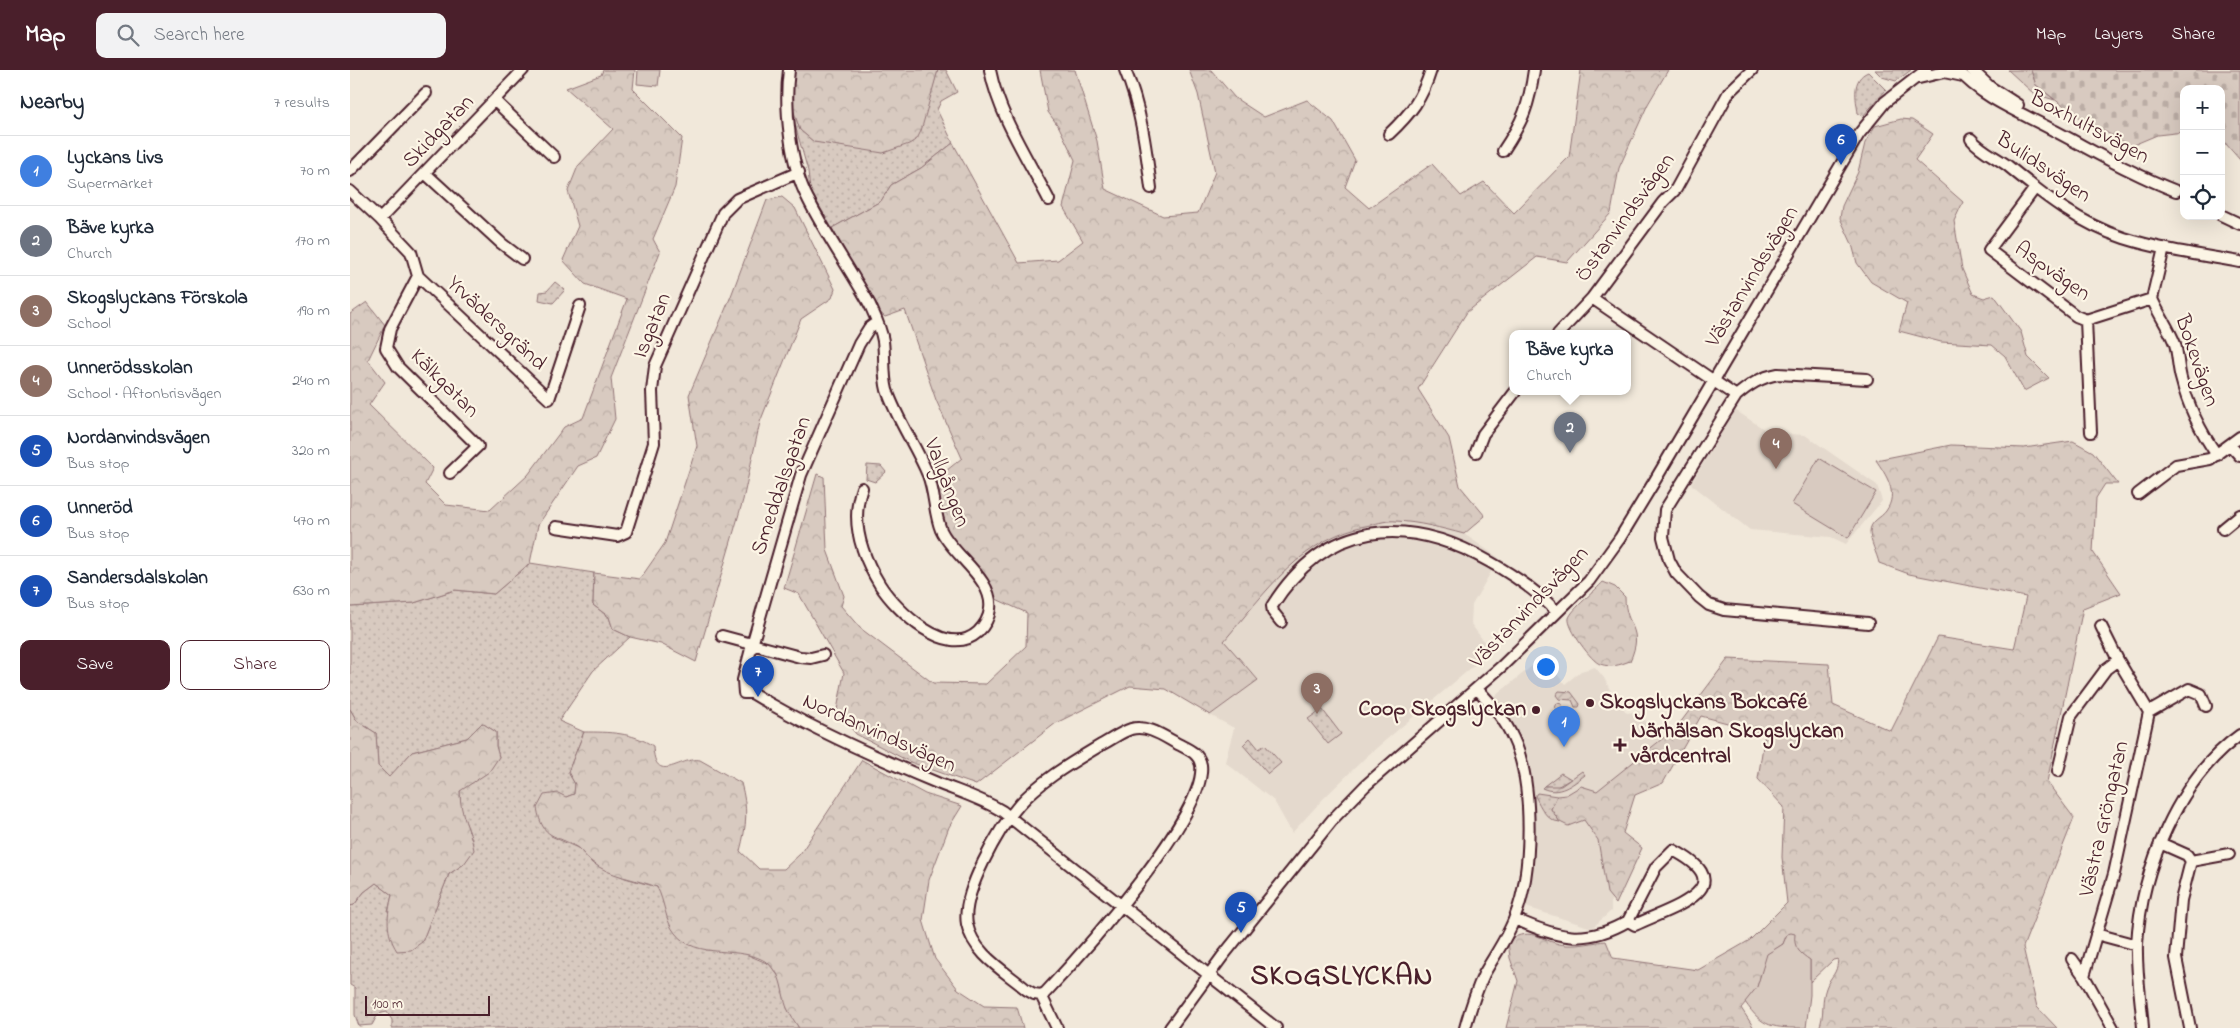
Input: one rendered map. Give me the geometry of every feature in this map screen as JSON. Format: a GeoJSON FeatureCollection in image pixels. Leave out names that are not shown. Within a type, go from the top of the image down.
{"type":"FeatureCollection","features":[{"type":"Feature","properties":{"kind":"street","name":"Vallgången"},"geometry":{"type":"LineString","coordinates":[[789,70],[786,100],[799,172],[808,198],[854,276],[877,322],[882,339],[886,387],[928,476],[942,533],[987,590],[990,609],[982,627],[975,634],[961,640],[940,637],[917,624],[897,608],[876,580],[858,534],[856,503],[862,488]]}},
{"type":"Feature","properties":{"kind":"street"},"geometry":{"type":"LineString","coordinates":[[990,70],[994,87],[1008,121],[1049,200]]}},
{"type":"Feature","properties":{"kind":"street"},"geometry":{"type":"LineString","coordinates":[[1125,70],[1132,87],[1145,136],[1150,188]]}},
{"type":"Feature","properties":{"kind":"street"},"geometry":{"type":"LineString","coordinates":[[1389,134],[1409,115],[1422,97],[1431,70]]}},
{"type":"Feature","properties":{"kind":"street"},"geometry":{"type":"LineString","coordinates":[[1503,151],[1522,122],[1529,101],[1534,70]]}},
{"type":"Feature","properties":{"kind":"street","name":"Östanvindsvägen"},"geometry":{"type":"LineString","coordinates":[[1562,330],[1592,298],[1663,202],[1676,189],[1729,92],[1752,70]]}},
{"type":"Feature","properties":{"kind":"street"},"geometry":{"type":"LineString","coordinates":[[1911,81],[1919,70]]}},
{"type":"Feature","properties":{"kind":"street","name":"Västanvindsvägen"},"geometry":{"type":"LineString","coordinates":[[1170,1028],[1209,974],[1344,807],[1477,689],[1588,581],[1620,538],[1859,134],[1885,102],[1926,70]]}},
{"type":"Feature","properties":{"kind":"street","name":"Skidgatan"},"geometry":{"type":"LineString","coordinates":[[380,219],[426,174],[495,101],[515,72]]}},
{"type":"Feature","properties":{"kind":"street","name":"Boxhultsvägen"},"geometry":{"type":"LineString","coordinates":[[1911,81],[1944,72],[1964,72],[1980,90],[2008,107],[2150,181],[2180,193]]}},
{"type":"Feature","properties":{"kind":"street"},"geometry":{"type":"LineString","coordinates":[[350,171],[426,92]]}},
{"type":"Feature","properties":{"kind":"street"},"geometry":{"type":"LineString","coordinates":[[495,101],[554,157]]}},
{"type":"Feature","properties":{"kind":"street","name":"Bulidsvägen"},"geometry":{"type":"LineString","coordinates":[[1971,140],[2061,208],[2111,233],[2164,248],[2240,262]]}},
{"type":"Feature","properties":{"kind":"street","name":"Isgatan"},"geometry":{"type":"LineString","coordinates":[[556,528],[617,536],[626,532],[654,443],[652,391],[655,366],[723,213],[737,199],[799,172]]}},
{"type":"Feature","properties":{"kind":"street"},"geometry":{"type":"LineString","coordinates":[[426,174],[501,243],[522,259]]}},
{"type":"Feature","properties":{"kind":"street","name":"Aspvägen"},"geometry":{"type":"LineString","coordinates":[[2035,188],[1989,250],[2076,316],[2086,320],[2152,300]]}},
{"type":"Feature","properties":{"kind":"street"},"geometry":{"type":"LineString","coordinates":[[350,191],[411,252],[418,276]]}},
{"type":"Feature","properties":{"kind":"street"},"geometry":{"type":"LineString","coordinates":[[2225,217],[2240,224]]}},
{"type":"Feature","properties":{"kind":"street","name":"Bokevägen"},"geometry":{"type":"LineString","coordinates":[[2164,248],[2152,300],[2167,324],[2175,346],[2181,377],[2191,409],[2205,437],[2217,455]]}},
{"type":"Feature","properties":{"kind":"street","name":"Yrvädersgränd"},"geometry":{"type":"LineString","coordinates":[[418,276],[549,399],[580,306]]}},
{"type":"Feature","properties":{"kind":"street","name":"Kälkgatan"},"geometry":{"type":"LineString","coordinates":[[418,276],[390,329],[386,348],[398,367],[478,446],[450,473]]}},
{"type":"Feature","properties":{"kind":"street"},"geometry":{"type":"LineString","coordinates":[[1592,298],[1736,396]]}},
{"type":"Feature","properties":{"kind":"street"},"geometry":{"type":"LineString","coordinates":[[2086,320],[2091,432]]}},
{"type":"Feature","properties":{"kind":"street","name":"Smeddalsgatan"},"geometry":{"type":"LineString","coordinates":[[748,693],[743,680],[801,475],[859,344],[869,328],[877,322]]}},
{"type":"Feature","properties":{"kind":"street"},"geometry":{"type":"LineString","coordinates":[[1867,379],[1778,374],[1758,380],[1736,396],[1665,510],[1663,536],[1669,560],[1676,573],[1699,597],[1709,604],[1724,610],[1868,623]]}},
{"type":"Feature","properties":{"kind":"street"},"geometry":{"type":"LineString","coordinates":[[1476,452],[1483,434],[1513,395]]}},
{"type":"Feature","properties":{"kind":"street"},"geometry":{"type":"LineString","coordinates":[[2138,494],[2176,465],[2210,459],[2240,437]]}},
{"type":"Feature","properties":{"kind":"street"},"geometry":{"type":"LineString","coordinates":[[2230,444],[2240,456]]}},
{"type":"Feature","properties":{"kind":"street"},"geometry":{"type":"LineString","coordinates":[[2223,529],[2240,515]]}},
{"type":"Feature","properties":{"kind":"street"},"geometry":{"type":"LineString","coordinates":[[1281,622],[1273,612],[1272,606],[1292,578],[1306,564],[1336,544],[1353,537],[1379,532],[1423,534],[1449,541],[1520,579],[1558,612]]}},
{"type":"Feature","properties":{"kind":"street"},"geometry":{"type":"LineString","coordinates":[[2101,626],[2118,660],[2149,712],[2189,689],[2201,694],[2206,706]]}},
{"type":"Feature","properties":{"kind":"street"},"geometry":{"type":"LineString","coordinates":[[722,636],[800,657],[811,658],[822,655]]}},
{"type":"Feature","properties":{"kind":"street"},"geometry":{"type":"LineString","coordinates":[[2058,771],[2072,716],[2106,669],[2118,660]]}},
{"type":"Feature","properties":{"kind":"street"},"geometry":{"type":"LineString","coordinates":[[1465,1028],[1483,977],[1515,919],[1524,884],[1526,863],[1526,782],[1514,738],[1502,719],[1477,689]]}},
{"type":"Feature","properties":{"kind":"street","name":"Nordanvindsvägen"},"geometry":{"type":"LineString","coordinates":[[748,693],[825,732],[936,782],[983,799],[1276,1028]]}},
{"type":"Feature","properties":{"kind":"street","name":"Västra Gröngatan"},"geometry":{"type":"LineString","coordinates":[[2084,976],[2114,874],[2149,712]]}},
{"type":"Feature","properties":{"kind":"street"},"geometry":{"type":"LineString","coordinates":[[1132,729],[1150,730],[1196,754],[1201,764],[1201,776],[1195,795],[1163,851],[1085,950],[1046,993],[1041,995],[1027,990],[980,950],[967,924],[969,901],[977,874],[1009,818],[1020,804],[1064,768],[1132,729]]}},
{"type":"Feature","properties":{"kind":"street"},"geometry":{"type":"LineString","coordinates":[[2143,1028],[2137,945],[2140,911],[2145,886],[2160,843],[2181,802],[2206,767],[2240,735]]}},
{"type":"Feature","properties":{"kind":"street"},"geometry":{"type":"LineString","coordinates":[[2160,843],[2186,855],[2191,861]]}},
{"type":"Feature","properties":{"kind":"street"},"geometry":{"type":"LineString","coordinates":[[1515,919],[1549,933],[1584,937],[1608,932],[1628,921],[1656,867],[1672,850],[1696,863],[1700,870],[1702,884],[1701,889],[1693,898],[1684,905],[1635,925],[1628,921]]}},
{"type":"Feature","properties":{"kind":"street"},"geometry":{"type":"LineString","coordinates":[[2191,861],[2229,854]]}},
{"type":"Feature","properties":{"kind":"street"},"geometry":{"type":"LineString","coordinates":[[2190,1028],[2176,958],[2181,900],[2191,861]]}},
{"type":"Feature","properties":{"kind":"street"},"geometry":{"type":"LineString","coordinates":[[2096,934],[2137,945]]}},
{"type":"Feature","properties":{"kind":"street"},"geometry":{"type":"LineString","coordinates":[[2072,959],[2084,976],[2113,1028]]}},
{"type":"Feature","properties":{"kind":"street"},"geometry":{"type":"LineString","coordinates":[[1041,995],[1057,1028]]}},
{"type":"Feature","properties":{"kind":"shaded area"},"geometry":{"type":"Polygon","coordinates":[[[1735,410],[1770,433],[1805,435],[1877,485],[1882,501],[1846,544],[1831,537],[1750,530],[1691,484],[1735,410]]]}},
{"type":"Feature","properties":{"kind":"shaded area"},"geometry":{"type":"Polygon","coordinates":[[[1394,520],[1429,525],[1464,534],[1499,558],[1472,605],[1471,624],[1491,651],[1367,756],[1292,833],[1274,801],[1225,762],[1234,728],[1210,715],[1258,680],[1223,641],[1282,572],[1306,552],[1331,537],[1360,526],[1394,520]]]}},
{"type":"Feature","properties":{"kind":"shaded area"},"geometry":{"type":"Polygon","coordinates":[[[1543,657],[1565,684],[1581,671],[1595,667],[1604,678],[1613,696],[1627,713],[1638,711],[1660,740],[1619,774],[1611,839],[1611,911],[1592,928],[1526,907],[1533,843],[1531,773],[1494,697],[1543,657]]]}},
{"type":"Feature","properties":{"kind":"green space"},"geometry":{"type":"Polygon","coordinates":[[[603,70],[635,70],[633,89],[682,138],[675,187],[653,239],[660,252],[611,378],[615,419],[596,458],[578,466],[538,525],[530,563],[494,594],[455,590],[414,603],[350,607],[350,314],[367,302],[385,325],[368,360],[385,382],[369,405],[433,468],[425,484],[446,505],[490,510],[528,475],[564,427],[583,418],[627,299],[585,284],[563,260],[578,226],[568,191],[578,166],[613,129],[566,88],[601,75],[603,70]]]}},
{"type":"Feature","properties":{"kind":"green space"},"geometry":{"type":"Polygon","coordinates":[[[638,70],[660,70],[658,86],[637,84],[638,70]]]}},
{"type":"Feature","properties":{"kind":"green space"},"geometry":{"type":"Polygon","coordinates":[[[794,70],[938,70],[917,139],[909,144],[883,153],[814,142],[800,130],[792,106],[794,70]]]}},
{"type":"Feature","properties":{"kind":"green space"},"geometry":{"type":"Polygon","coordinates":[[[938,70],[946,70],[957,92],[941,101],[937,110],[953,143],[921,168],[891,185],[881,201],[832,228],[810,190],[808,171],[795,125],[792,106],[800,130],[814,142],[835,144],[930,96],[938,70]]]}},
{"type":"Feature","properties":{"kind":"green space"},"geometry":{"type":"Polygon","coordinates":[[[1040,70],[1075,70],[1097,141],[1105,189],[1163,216],[1198,213],[1215,172],[1198,94],[1189,70],[1211,70],[1235,98],[1264,117],[1307,100],[1333,121],[1355,160],[1345,187],[1369,208],[1432,164],[1461,196],[1484,182],[1514,213],[1569,157],[1581,70],[1668,70],[1648,104],[1619,168],[1611,213],[1567,262],[1537,257],[1467,312],[1418,389],[1449,438],[1460,486],[1485,516],[1464,534],[1422,524],[1390,521],[1346,531],[1325,541],[1287,569],[1224,641],[1258,680],[1210,715],[1166,689],[1130,686],[1056,723],[976,785],[910,762],[856,734],[837,710],[844,673],[799,594],[784,588],[817,474],[824,477],[827,550],[844,596],[841,606],[860,628],[933,683],[986,684],[1026,646],[1027,613],[996,599],[992,587],[946,530],[936,479],[962,458],[936,400],[905,310],[885,317],[878,311],[832,228],[881,201],[891,185],[921,168],[953,143],[1019,263],[1058,260],[1083,241],[1063,207],[1075,160],[1059,127],[1048,112],[1040,70]]]}},
{"type":"Feature","properties":{"kind":"green space"},"geometry":{"type":"Polygon","coordinates":[[[1875,70],[1911,70],[1896,81],[1882,77],[1875,70]]]}},
{"type":"Feature","properties":{"kind":"green space"},"geometry":{"type":"Polygon","coordinates":[[[2008,70],[2031,70],[2036,85],[2055,100],[2034,94],[2008,70]]]}},
{"type":"Feature","properties":{"kind":"green space"},"geometry":{"type":"Polygon","coordinates":[[[2031,70],[2240,70],[2240,160],[2225,144],[2225,85],[2180,85],[2180,132],[2157,135],[2131,146],[2075,115],[2036,85],[2031,70]]]}},
{"type":"Feature","properties":{"kind":"green space"},"geometry":{"type":"Polygon","coordinates":[[[1868,72],[1886,90],[1863,116],[1858,113],[1856,90],[1859,79],[1868,72]]]}},
{"type":"Feature","properties":{"kind":"green space"},"geometry":{"type":"Polygon","coordinates":[[[1901,119],[1912,120],[1933,134],[1915,160],[1963,202],[1954,221],[1962,269],[1973,294],[1984,298],[1994,295],[2021,332],[2028,357],[2049,378],[2024,391],[2005,356],[1992,345],[1941,342],[1899,331],[1907,303],[1871,282],[1857,263],[1852,244],[1840,218],[1842,206],[1858,172],[1865,143],[1875,126],[1901,119]]]}},
{"type":"Feature","properties":{"kind":"green space"},"geometry":{"type":"Polygon","coordinates":[[[782,197],[795,208],[835,289],[832,298],[801,319],[760,422],[743,500],[696,662],[661,644],[630,637],[613,629],[609,617],[593,605],[594,573],[640,579],[665,543],[697,446],[689,395],[731,296],[767,200],[782,197]]]}},
{"type":"Feature","properties":{"kind":"green space"},"geometry":{"type":"Polygon","coordinates":[[[555,282],[565,290],[553,303],[539,300],[540,292],[547,291],[555,282]]]}},
{"type":"Feature","properties":{"kind":"green space"},"geometry":{"type":"Polygon","coordinates":[[[2073,441],[2093,452],[2118,484],[2105,484],[2096,498],[2093,552],[2121,593],[2083,608],[2047,782],[2074,818],[2023,947],[2037,1007],[2057,1028],[1819,1028],[1825,993],[1828,983],[1835,972],[1838,959],[1833,960],[1810,982],[1810,960],[1803,957],[1787,934],[1783,944],[1768,954],[1756,990],[1741,1008],[1754,1028],[1506,1028],[1518,981],[1510,958],[1508,941],[1517,936],[1524,934],[1538,936],[1551,942],[1567,945],[1606,941],[1613,958],[1698,970],[1750,940],[1787,903],[1782,857],[1784,807],[1758,779],[1765,733],[1701,716],[1663,783],[1635,795],[1623,833],[1642,848],[1616,904],[1607,893],[1598,840],[1584,820],[1568,826],[1560,822],[1551,809],[1557,796],[1566,795],[1581,786],[1597,791],[1677,727],[1728,659],[1829,664],[1833,705],[1891,731],[1938,637],[2014,649],[2026,597],[1909,574],[1879,563],[1871,539],[1870,528],[1890,504],[1891,491],[1890,484],[1876,460],[1951,445],[2024,448],[2073,441]]]}},
{"type":"Feature","properties":{"kind":"green space"},"geometry":{"type":"Polygon","coordinates":[[[1819,458],[1876,492],[1848,538],[1792,504],[1819,458]]]}},
{"type":"Feature","properties":{"kind":"green space"},"geometry":{"type":"Polygon","coordinates":[[[867,465],[881,466],[886,472],[875,482],[866,479],[867,465]]]}},
{"type":"Feature","properties":{"kind":"green space"},"geometry":{"type":"Polygon","coordinates":[[[530,563],[594,573],[593,605],[609,617],[613,629],[630,637],[593,671],[559,721],[584,732],[568,772],[575,784],[574,794],[566,797],[551,836],[580,849],[592,863],[625,878],[657,887],[665,901],[668,919],[706,950],[741,952],[769,964],[780,978],[787,1008],[799,1028],[392,1028],[392,1020],[387,1012],[378,1014],[372,1025],[359,1026],[355,1015],[355,988],[350,985],[350,906],[354,905],[364,892],[376,883],[392,895],[388,912],[422,942],[449,874],[464,864],[472,839],[460,808],[460,791],[499,757],[496,746],[496,732],[482,723],[467,738],[412,752],[389,778],[378,766],[376,733],[357,721],[350,709],[350,607],[414,603],[455,590],[494,594],[530,563]]]}},
{"type":"Feature","properties":{"kind":"green space"},"geometry":{"type":"Polygon","coordinates":[[[1603,582],[1615,587],[1625,597],[1636,641],[1630,661],[1615,666],[1596,662],[1581,644],[1569,623],[1571,614],[1603,582]]]}},
{"type":"Feature","properties":{"kind":"green space"},"geometry":{"type":"Polygon","coordinates":[[[1559,691],[1571,692],[1580,704],[1579,707],[1575,707],[1572,700],[1559,699],[1556,695],[1559,691]]]}},
{"type":"Feature","properties":{"kind":"green space"},"geometry":{"type":"Polygon","coordinates":[[[1557,703],[1562,704],[1564,712],[1572,714],[1576,712],[1579,716],[1571,721],[1563,718],[1555,708],[1557,703]]]}},
{"type":"Feature","properties":{"kind":"green space"},"geometry":{"type":"Polygon","coordinates":[[[350,709],[357,721],[376,733],[378,766],[389,777],[412,752],[467,738],[482,723],[496,732],[496,746],[499,757],[489,772],[460,791],[463,815],[474,850],[464,864],[449,874],[422,942],[411,950],[397,951],[393,944],[388,924],[392,895],[376,883],[364,892],[354,905],[350,906],[350,709]]]}},
{"type":"Feature","properties":{"kind":"green space"},"geometry":{"type":"Polygon","coordinates":[[[1322,709],[1341,734],[1328,744],[1308,719],[1322,709]]]}},
{"type":"Feature","properties":{"kind":"green space"},"geometry":{"type":"Polygon","coordinates":[[[584,732],[629,735],[653,746],[658,765],[670,767],[692,760],[700,760],[741,783],[746,817],[740,851],[759,869],[784,869],[800,854],[862,760],[925,794],[962,806],[949,827],[929,880],[923,920],[935,959],[958,989],[984,1006],[1017,1007],[1023,1028],[799,1028],[787,1008],[779,978],[773,967],[768,963],[757,957],[745,954],[707,950],[684,942],[672,928],[657,887],[599,867],[578,848],[551,835],[543,826],[537,808],[544,795],[558,793],[566,797],[574,794],[575,784],[568,772],[584,732]]]}},
{"type":"Feature","properties":{"kind":"green space"},"geometry":{"type":"Polygon","coordinates":[[[1250,738],[1259,749],[1265,745],[1281,763],[1268,774],[1243,745],[1250,738]]]}},
{"type":"Feature","properties":{"kind":"green space"},"geometry":{"type":"Polygon","coordinates":[[[1582,771],[1585,775],[1565,788],[1554,791],[1542,788],[1544,786],[1561,786],[1582,771]]]}},
{"type":"Feature","properties":{"kind":"green space"},"geometry":{"type":"Polygon","coordinates":[[[1561,773],[1571,779],[1557,787],[1544,786],[1561,773]]]}},
{"type":"Feature","properties":{"kind":"green space"},"geometry":{"type":"Polygon","coordinates":[[[1537,793],[1557,796],[1551,809],[1560,822],[1551,819],[1544,813],[1535,796],[1537,793]]]}},
{"type":"Feature","properties":{"kind":"green space"},"geometry":{"type":"Polygon","coordinates":[[[1787,934],[1795,934],[1795,943],[1798,950],[1810,960],[1810,995],[1806,1028],[1785,1028],[1770,1025],[1757,1017],[1745,1002],[1757,987],[1767,954],[1783,944],[1787,934]]]}},
{"type":"Feature","properties":{"kind":"place","name":"Unneröd"},"geometry":{"type":"Point","coordinates":[1841,165]}},
{"type":"Feature","properties":{"kind":"place","name":"Bäve kyrka"},"geometry":{"type":"Point","coordinates":[1570,453]}},
{"type":"Feature","properties":{"kind":"place","name":"Unnerödsskolan"},"geometry":{"type":"Point","coordinates":[1776,469]}},
{"type":"Feature","properties":{"kind":"place","name":"Sandersdalskolan"},"geometry":{"type":"Point","coordinates":[758,697]}},
{"type":"Feature","properties":{"kind":"place","name":"Skogslyckans Bokcafé"},"geometry":{"type":"Point","coordinates":[1590,703]}},
{"type":"Feature","properties":{"kind":"place","name":"Coop Skogslyckan"},"geometry":{"type":"Point","coordinates":[1536,710]}},
{"type":"Feature","properties":{"kind":"place","name":"Skogslyckans Förskola"},"geometry":{"type":"Point","coordinates":[1317,714]}},
{"type":"Feature","properties":{"kind":"place","name":"Närhälsan Skogslyckan vårdcentral"},"geometry":{"type":"Point","coordinates":[1620,745]}},
{"type":"Feature","properties":{"kind":"place","name":"Lyckans Livs"},"geometry":{"type":"Point","coordinates":[1564,747]}},
{"type":"Feature","properties":{"kind":"place","name":"Nordanvindsvägen"},"geometry":{"type":"Point","coordinates":[1241,933]}},
{"type":"Feature","properties":{"kind":"district","name":"SKOGSLYCKAN"},"geometry":{"type":"Point","coordinates":[1342,977]}}]}
